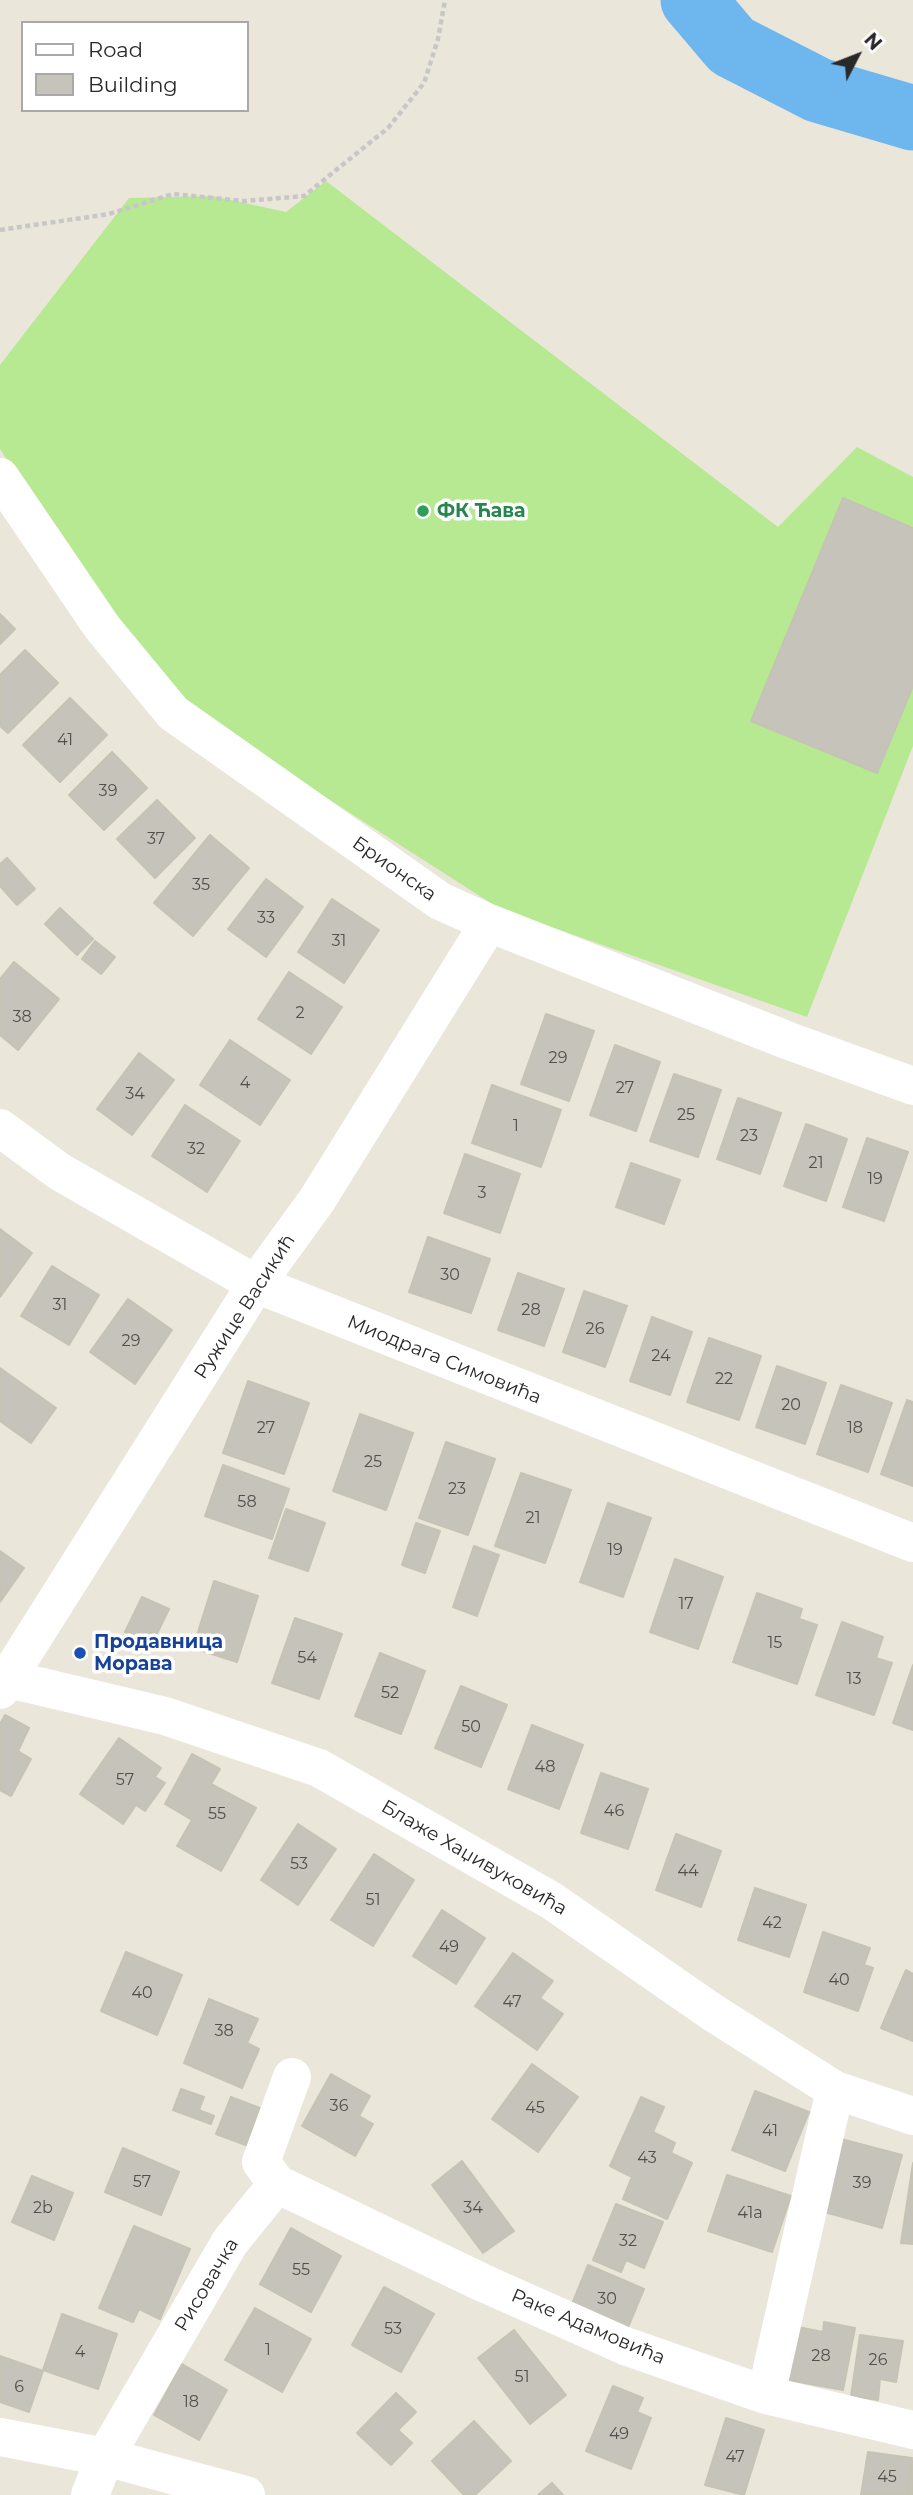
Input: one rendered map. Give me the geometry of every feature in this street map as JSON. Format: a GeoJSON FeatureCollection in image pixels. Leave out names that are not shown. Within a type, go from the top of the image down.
{"type":"FeatureCollection","features":[{"type":"Feature","properties":{"kind":"street","name":"Брионска"},"geometry":{"type":"LineString","coordinates":[[0,477],[102,627],[173,713],[440,901],[489,923],[913,1086]]}},
{"type":"Feature","properties":{"kind":"street","name":"Ружице Васикић"},"geometry":{"type":"LineString","coordinates":[[2,1682],[256,1284],[317,1200],[489,923]]}},
{"type":"Feature","properties":{"kind":"street","name":"Миодрага Симовића"},"geometry":{"type":"LineString","coordinates":[[0,1128],[60,1172],[256,1284],[913,1543]]}},
{"type":"Feature","properties":{"kind":"street","name":"Блаже Хаџивуковића"},"geometry":{"type":"LineString","coordinates":[[2,1682],[165,1716],[319,1768],[552,1900],[712,2012],[835,2090],[913,2116]]}},
{"type":"Feature","properties":{"kind":"street"},"geometry":{"type":"LineString","coordinates":[[277,2184],[261,2162],[292,2077]]}},
{"type":"Feature","properties":{"kind":"street"},"geometry":{"type":"LineString","coordinates":[[766,2395],[835,2090]]}},
{"type":"Feature","properties":{"kind":"street","name":"Раке Адамовића"},"geometry":{"type":"LineString","coordinates":[[277,2184],[481,2282],[625,2346],[766,2395],[913,2430]]}},
{"type":"Feature","properties":{"kind":"street","name":"Рисовачка"},"geometry":{"type":"LineString","coordinates":[[90,2495],[106,2457],[230,2242],[277,2184]]}},
{"type":"Feature","properties":{"kind":"street"},"geometry":{"type":"LineString","coordinates":[[0,2437],[106,2457],[246,2495]]}},
{"type":"Feature","properties":{"kind":"path"},"geometry":{"type":"LineString","coordinates":[[0,230],[109,214],[173,194],[244,201],[304,196],[388,128],[424,83],[438,39],[445,0]]}},
{"type":"Feature","properties":{"kind":"green space"},"geometry":{"type":"Polygon","coordinates":[[[326,181],[778,527],[857,447],[913,477],[913,746],[807,1017],[500,909],[166,695],[0,449],[0,365],[129,198],[212,196],[286,212],[326,181]]]}},
{"type":"Feature","properties":{"kind":"building"},"geometry":{"type":"Polygon","coordinates":[[[843,498],[913,528],[913,686],[877,773],[751,721],[843,498]]]}},
{"type":"Feature","properties":{"kind":"building"},"geometry":{"type":"Polygon","coordinates":[[[0,614],[15,629],[0,644],[0,614]]]}},
{"type":"Feature","properties":{"kind":"building"},"geometry":{"type":"Polygon","coordinates":[[[25,650],[58,683],[8,733],[0,726],[0,675],[25,650]]]}},
{"type":"Feature","properties":{"kind":"building"},"geometry":{"type":"Polygon","coordinates":[[[70,698],[107,735],[60,782],[23,745],[70,698]]]}},
{"type":"Feature","properties":{"kind":"building"},"geometry":{"type":"Polygon","coordinates":[[[112,752],[147,788],[104,830],[69,795],[112,752]]]}},
{"type":"Feature","properties":{"kind":"building"},"geometry":{"type":"Polygon","coordinates":[[[157,800],[195,838],[155,878],[117,839],[157,800]]]}},
{"type":"Feature","properties":{"kind":"building"},"geometry":{"type":"Polygon","coordinates":[[[210,835],[249,868],[193,936],[154,903],[210,835]]]}},
{"type":"Feature","properties":{"kind":"building"},"geometry":{"type":"Polygon","coordinates":[[[7,858],[35,889],[17,905],[0,886],[0,864],[7,858]]]}},
{"type":"Feature","properties":{"kind":"building"},"geometry":{"type":"Polygon","coordinates":[[[266,879],[303,907],[266,957],[228,929],[266,879]]]}},
{"type":"Feature","properties":{"kind":"building"},"geometry":{"type":"Polygon","coordinates":[[[332,899],[379,930],[344,983],[298,952],[332,899]]]}},
{"type":"Feature","properties":{"kind":"building"},"geometry":{"type":"Polygon","coordinates":[[[60,908],[93,939],[77,955],[45,924],[60,908]]]}},
{"type":"Feature","properties":{"kind":"building"},"geometry":{"type":"Polygon","coordinates":[[[95,941],[115,957],[101,974],[82,959],[95,941]]]}},
{"type":"Feature","properties":{"kind":"building"},"geometry":{"type":"Polygon","coordinates":[[[14,962],[59,999],[18,1050],[0,1035],[0,979],[14,962]]]}},
{"type":"Feature","properties":{"kind":"building"},"geometry":{"type":"Polygon","coordinates":[[[289,972],[342,1007],[311,1054],[258,1019],[289,972]]]}},
{"type":"Feature","properties":{"kind":"building"},"geometry":{"type":"Polygon","coordinates":[[[546,1014],[594,1031],[569,1101],[521,1084],[546,1014]]]}},
{"type":"Feature","properties":{"kind":"building"},"geometry":{"type":"Polygon","coordinates":[[[230,1040],[290,1080],[260,1125],[200,1085],[230,1040]]]}},
{"type":"Feature","properties":{"kind":"building"},"geometry":{"type":"Polygon","coordinates":[[[615,1045],[660,1062],[636,1131],[590,1115],[615,1045]]]}},
{"type":"Feature","properties":{"kind":"building"},"geometry":{"type":"Polygon","coordinates":[[[139,1053],[174,1080],[132,1135],[97,1109],[139,1053]]]}},
{"type":"Feature","properties":{"kind":"building"},"geometry":{"type":"Polygon","coordinates":[[[674,1074],[721,1090],[698,1157],[650,1141],[674,1074]]]}},
{"type":"Feature","properties":{"kind":"building"},"geometry":{"type":"Polygon","coordinates":[[[492,1085],[561,1110],[541,1167],[472,1143],[492,1085]]]}},
{"type":"Feature","properties":{"kind":"building"},"geometry":{"type":"Polygon","coordinates":[[[738,1098],[781,1113],[760,1174],[717,1159],[738,1098]]]}},
{"type":"Feature","properties":{"kind":"building"},"geometry":{"type":"Polygon","coordinates":[[[185,1105],[240,1141],[207,1192],[152,1156],[185,1105]]]}},
{"type":"Feature","properties":{"kind":"building"},"geometry":{"type":"Polygon","coordinates":[[[806,1124],[847,1139],[826,1201],[784,1186],[806,1124]]]}},
{"type":"Feature","properties":{"kind":"building"},"geometry":{"type":"Polygon","coordinates":[[[867,1138],[908,1152],[884,1221],[843,1207],[867,1138]]]}},
{"type":"Feature","properties":{"kind":"building"},"geometry":{"type":"Polygon","coordinates":[[[465,1154],[520,1174],[500,1233],[444,1213],[465,1154]]]}},
{"type":"Feature","properties":{"kind":"building"},"geometry":{"type":"Polygon","coordinates":[[[631,1163],[680,1180],[664,1224],[616,1207],[631,1163]]]}},
{"type":"Feature","properties":{"kind":"building"},"geometry":{"type":"Polygon","coordinates":[[[0,1229],[32,1253],[0,1297],[0,1229]]]}},
{"type":"Feature","properties":{"kind":"building"},"geometry":{"type":"Polygon","coordinates":[[[428,1237],[490,1259],[471,1313],[409,1292],[428,1237]]]}},
{"type":"Feature","properties":{"kind":"building"},"geometry":{"type":"Polygon","coordinates":[[[52,1266],[99,1295],[69,1345],[21,1316],[52,1266]]]}},
{"type":"Feature","properties":{"kind":"building"},"geometry":{"type":"Polygon","coordinates":[[[518,1273],[564,1289],[544,1346],[498,1330],[518,1273]]]}},
{"type":"Feature","properties":{"kind":"building"},"geometry":{"type":"Polygon","coordinates":[[[584,1291],[627,1306],[605,1367],[563,1352],[584,1291]]]}},
{"type":"Feature","properties":{"kind":"building"},"geometry":{"type":"Polygon","coordinates":[[[128,1299],[172,1330],[135,1384],[90,1352],[128,1299]]]}},
{"type":"Feature","properties":{"kind":"building"},"geometry":{"type":"Polygon","coordinates":[[[652,1317],[692,1332],[670,1395],[630,1381],[652,1317]]]}},
{"type":"Feature","properties":{"kind":"building"},"geometry":{"type":"Polygon","coordinates":[[[709,1338],[761,1356],[739,1420],[687,1402],[709,1338]]]}},
{"type":"Feature","properties":{"kind":"building"},"geometry":{"type":"Polygon","coordinates":[[[777,1366],[826,1383],[805,1444],[756,1427],[777,1366]]]}},
{"type":"Feature","properties":{"kind":"building"},"geometry":{"type":"Polygon","coordinates":[[[0,1368],[56,1408],[31,1443],[0,1421],[0,1368]]]}},
{"type":"Feature","properties":{"kind":"building"},"geometry":{"type":"Polygon","coordinates":[[[248,1381],[309,1403],[284,1474],[223,1453],[248,1381]]]}},
{"type":"Feature","properties":{"kind":"building"},"geometry":{"type":"Polygon","coordinates":[[[841,1385],[892,1403],[868,1472],[817,1454],[841,1385]]]}},
{"type":"Feature","properties":{"kind":"building"},"geometry":{"type":"Polygon","coordinates":[[[907,1400],[913,1402],[913,1486],[881,1474],[907,1400]]]}},
{"type":"Feature","properties":{"kind":"building"},"geometry":{"type":"Polygon","coordinates":[[[360,1414],[413,1433],[386,1510],[333,1491],[360,1414]]]}},
{"type":"Feature","properties":{"kind":"building"},"geometry":{"type":"Polygon","coordinates":[[[446,1442],[495,1459],[468,1535],[419,1518],[446,1442]]]}},
{"type":"Feature","properties":{"kind":"building"},"geometry":{"type":"Polygon","coordinates":[[[223,1465],[289,1489],[272,1539],[205,1516],[223,1465]]]}},
{"type":"Feature","properties":{"kind":"building"},"geometry":{"type":"Polygon","coordinates":[[[521,1473],[571,1490],[545,1563],[495,1546],[521,1473]]]}},
{"type":"Feature","properties":{"kind":"building"},"geometry":{"type":"Polygon","coordinates":[[[608,1503],[651,1518],[623,1597],[580,1582],[608,1503]]]}},
{"type":"Feature","properties":{"kind":"building"},"geometry":{"type":"Polygon","coordinates":[[[286,1509],[325,1523],[308,1571],[269,1558],[286,1509]]]}},
{"type":"Feature","properties":{"kind":"building"},"geometry":{"type":"Polygon","coordinates":[[[416,1523],[440,1531],[425,1573],[402,1565],[416,1523]]]}},
{"type":"Feature","properties":{"kind":"building"},"geometry":{"type":"Polygon","coordinates":[[[474,1546],[499,1555],[477,1616],[453,1607],[474,1546]]]}},
{"type":"Feature","properties":{"kind":"building"},"geometry":{"type":"Polygon","coordinates":[[[0,1551],[24,1568],[0,1602],[0,1551]]]}},
{"type":"Feature","properties":{"kind":"building"},"geometry":{"type":"Polygon","coordinates":[[[675,1559],[723,1577],[698,1649],[650,1632],[675,1559]]]}},
{"type":"Feature","properties":{"kind":"building"},"geometry":{"type":"Polygon","coordinates":[[[214,1581],[258,1596],[237,1662],[193,1648],[214,1581]]]}},
{"type":"Feature","properties":{"kind":"building"},"geometry":{"type":"Polygon","coordinates":[[[757,1593],[802,1609],[799,1619],[817,1625],[797,1684],[733,1662],[757,1593]]]}},
{"type":"Feature","properties":{"kind":"building"},"geometry":{"type":"Polygon","coordinates":[[[142,1597],[169,1609],[152,1644],[125,1632],[142,1597]]]}},
{"type":"Feature","properties":{"kind":"building"},"geometry":{"type":"Polygon","coordinates":[[[295,1618],[342,1634],[319,1699],[272,1683],[295,1618]]]}},
{"type":"Feature","properties":{"kind":"building"},"geometry":{"type":"Polygon","coordinates":[[[842,1622],[883,1637],[876,1658],[892,1663],[874,1715],[816,1695],[842,1622]]]}},
{"type":"Feature","properties":{"kind":"building"},"geometry":{"type":"Polygon","coordinates":[[[380,1653],[425,1671],[401,1734],[355,1716],[380,1653]]]}},
{"type":"Feature","properties":{"kind":"building"},"geometry":{"type":"Polygon","coordinates":[[[913,1665],[913,1730],[893,1723],[913,1665]]]}},
{"type":"Feature","properties":{"kind":"building"},"geometry":{"type":"Polygon","coordinates":[[[461,1686],[507,1705],[481,1767],[435,1748],[461,1686]]]}},
{"type":"Feature","properties":{"kind":"building"},"geometry":{"type":"Polygon","coordinates":[[[5,1715],[29,1728],[18,1751],[31,1759],[11,1796],[0,1790],[0,1724],[5,1715]]]}},
{"type":"Feature","properties":{"kind":"building"},"geometry":{"type":"Polygon","coordinates":[[[532,1725],[583,1745],[559,1809],[508,1789],[532,1725]]]}},
{"type":"Feature","properties":{"kind":"building"},"geometry":{"type":"Polygon","coordinates":[[[119,1738],[161,1768],[155,1777],[165,1783],[145,1811],[136,1805],[123,1824],[80,1794],[119,1738]]]}},
{"type":"Feature","properties":{"kind":"building"},"geometry":{"type":"Polygon","coordinates":[[[192,1754],[220,1769],[211,1784],[256,1808],[221,1871],[177,1846],[192,1820],[165,1804],[192,1754]]]}},
{"type":"Feature","properties":{"kind":"building"},"geometry":{"type":"Polygon","coordinates":[[[601,1773],[648,1789],[628,1849],[581,1833],[601,1773]]]}},
{"type":"Feature","properties":{"kind":"building"},"geometry":{"type":"Polygon","coordinates":[[[298,1824],[336,1849],[298,1905],[261,1880],[298,1824]]]}},
{"type":"Feature","properties":{"kind":"building"},"geometry":{"type":"Polygon","coordinates":[[[676,1834],[721,1851],[701,1907],[656,1890],[676,1834]]]}},
{"type":"Feature","properties":{"kind":"building"},"geometry":{"type":"Polygon","coordinates":[[[374,1854],[414,1880],[373,1946],[331,1920],[374,1854]]]}},
{"type":"Feature","properties":{"kind":"building"},"geometry":{"type":"Polygon","coordinates":[[[755,1888],[806,1905],[789,1957],[738,1940],[755,1888]]]}},
{"type":"Feature","properties":{"kind":"building"},"geometry":{"type":"Polygon","coordinates":[[[442,1910],[485,1938],[456,1984],[413,1956],[442,1910]]]}},
{"type":"Feature","properties":{"kind":"building"},"geometry":{"type":"Polygon","coordinates":[[[823,1932],[870,1948],[864,1965],[873,1968],[858,2011],[804,1992],[823,1932]]]}},
{"type":"Feature","properties":{"kind":"building"},"geometry":{"type":"Polygon","coordinates":[[[126,1952],[182,1975],[157,2035],[101,2011],[126,1952]]]}},
{"type":"Feature","properties":{"kind":"building"},"geometry":{"type":"Polygon","coordinates":[[[513,1953],[553,1981],[540,1998],[563,2014],[537,2050],[475,2006],[513,1953]]]}},
{"type":"Feature","properties":{"kind":"building"},"geometry":{"type":"Polygon","coordinates":[[[906,1970],[913,1974],[913,2041],[881,2028],[906,1970]]]}},
{"type":"Feature","properties":{"kind":"building"},"geometry":{"type":"Polygon","coordinates":[[[209,1999],[258,2019],[247,2043],[259,2049],[242,2088],[184,2063],[209,1999]]]}},
{"type":"Feature","properties":{"kind":"building"},"geometry":{"type":"Polygon","coordinates":[[[532,2064],[578,2097],[538,2152],[492,2119],[532,2064]]]}},
{"type":"Feature","properties":{"kind":"building"},"geometry":{"type":"Polygon","coordinates":[[[331,2074],[370,2096],[359,2116],[373,2124],[355,2156],[302,2126],[331,2074]]]}},
{"type":"Feature","properties":{"kind":"building"},"geometry":{"type":"Polygon","coordinates":[[[181,2089],[204,2097],[199,2110],[214,2116],[211,2124],[173,2110],[181,2089]]]}},
{"type":"Feature","properties":{"kind":"building"},"geometry":{"type":"Polygon","coordinates":[[[755,2091],[809,2112],[785,2171],[732,2150],[755,2091]]]}},
{"type":"Feature","properties":{"kind":"building"},"geometry":{"type":"Polygon","coordinates":[[[231,2097],[265,2110],[251,2147],[216,2134],[231,2097]]]}},
{"type":"Feature","properties":{"kind":"building"},"geometry":{"type":"Polygon","coordinates":[[[641,2097],[664,2107],[653,2132],[675,2143],[671,2153],[692,2163],[667,2219],[623,2199],[632,2177],[610,2166],[641,2097]]]}},
{"type":"Feature","properties":{"kind":"building"},"geometry":{"type":"Polygon","coordinates":[[[841,2139],[902,2155],[882,2228],[821,2211],[841,2139]]]}},
{"type":"Feature","properties":{"kind":"building"},"geometry":{"type":"Polygon","coordinates":[[[123,2148],[179,2172],[161,2215],[105,2192],[123,2148]]]}},
{"type":"Feature","properties":{"kind":"building"},"geometry":{"type":"Polygon","coordinates":[[[462,2161],[514,2231],[483,2253],[432,2185],[462,2161]]]}},
{"type":"Feature","properties":{"kind":"building"},"geometry":{"type":"Polygon","coordinates":[[[913,2163],[913,2244],[901,2243],[913,2163]]]}},
{"type":"Feature","properties":{"kind":"building"},"geometry":{"type":"Polygon","coordinates":[[[727,2175],[791,2196],[772,2252],[708,2231],[727,2175]]]}},
{"type":"Feature","properties":{"kind":"building"},"geometry":{"type":"Polygon","coordinates":[[[32,2176],[73,2193],[54,2240],[12,2222],[32,2176]]]}},
{"type":"Feature","properties":{"kind":"building"},"geometry":{"type":"Polygon","coordinates":[[[616,2204],[663,2222],[644,2268],[626,2260],[621,2272],[593,2260],[616,2204]]]}},
{"type":"Feature","properties":{"kind":"building"},"geometry":{"type":"Polygon","coordinates":[[[134,2226],[190,2249],[160,2319],[139,2309],[133,2322],[99,2308],[134,2226]]]}},
{"type":"Feature","properties":{"kind":"building"},"geometry":{"type":"Polygon","coordinates":[[[291,2228],[341,2256],[311,2312],[260,2284],[291,2228]]]}},
{"type":"Feature","properties":{"kind":"building"},"geometry":{"type":"Polygon","coordinates":[[[588,2265],[644,2289],[626,2332],[570,2309],[588,2265]]]}},
{"type":"Feature","properties":{"kind":"building"},"geometry":{"type":"Polygon","coordinates":[[[384,2287],[434,2314],[401,2372],[352,2345],[384,2287]]]}},
{"type":"Feature","properties":{"kind":"building"},"geometry":{"type":"Polygon","coordinates":[[[255,2308],[311,2339],[282,2392],[225,2360],[255,2308]]]}},
{"type":"Feature","properties":{"kind":"building"},"geometry":{"type":"Polygon","coordinates":[[[62,2314],[117,2334],[98,2389],[43,2370],[62,2314]]]}},
{"type":"Feature","properties":{"kind":"building"},"geometry":{"type":"Polygon","coordinates":[[[824,2322],[855,2328],[843,2390],[788,2380],[798,2327],[823,2332],[824,2322]]]}},
{"type":"Feature","properties":{"kind":"building"},"geometry":{"type":"Polygon","coordinates":[[[514,2330],[566,2395],[530,2424],[478,2358],[514,2330]]]}},
{"type":"Feature","properties":{"kind":"building"},"geometry":{"type":"Polygon","coordinates":[[[860,2335],[903,2341],[896,2382],[880,2379],[878,2400],[851,2396],[860,2335]]]}},
{"type":"Feature","properties":{"kind":"building"},"geometry":{"type":"Polygon","coordinates":[[[0,2356],[43,2371],[29,2412],[0,2402],[0,2356]]]}},
{"type":"Feature","properties":{"kind":"building"},"geometry":{"type":"Polygon","coordinates":[[[182,2364],[227,2390],[199,2440],[154,2415],[182,2364]]]}},
{"type":"Feature","properties":{"kind":"building"},"geometry":{"type":"Polygon","coordinates":[[[613,2386],[643,2398],[637,2412],[651,2418],[631,2469],[586,2451],[613,2386]]]}},
{"type":"Feature","properties":{"kind":"building"},"geometry":{"type":"Polygon","coordinates":[[[396,2393],[416,2412],[398,2430],[412,2443],[391,2465],[357,2433],[396,2393]]]}},
{"type":"Feature","properties":{"kind":"building"},"geometry":{"type":"Polygon","coordinates":[[[726,2418],[764,2430],[744,2495],[705,2485],[726,2418]]]}},
{"type":"Feature","properties":{"kind":"building"},"geometry":{"type":"Polygon","coordinates":[[[474,2421],[511,2461],[475,2495],[464,2495],[432,2461],[474,2421]]]}},
{"type":"Feature","properties":{"kind":"building"},"geometry":{"type":"Polygon","coordinates":[[[868,2452],[912,2458],[907,2495],[861,2495],[868,2452]]]}},
{"type":"Feature","properties":{"kind":"building"},"geometry":{"type":"Polygon","coordinates":[[[913,2461],[913,2495],[908,2495],[913,2461]]]}},
{"type":"Feature","properties":{"kind":"building"},"geometry":{"type":"Polygon","coordinates":[[[552,2483],[563,2495],[538,2495],[552,2483]]]}},
{"type":"Feature","properties":{"kind":"waterway"},"geometry":{"type":"LineString","coordinates":[[693,0],[732,46],[818,90],[913,118]]}},
{"type":"Feature","properties":{"kind":"place","name":"ФК Ћава"},"geometry":{"type":"Point","coordinates":[423,511]}},
{"type":"Feature","properties":{"kind":"place","name":"Продавница Морава"},"geometry":{"type":"Point","coordinates":[80,1653]}}]}
